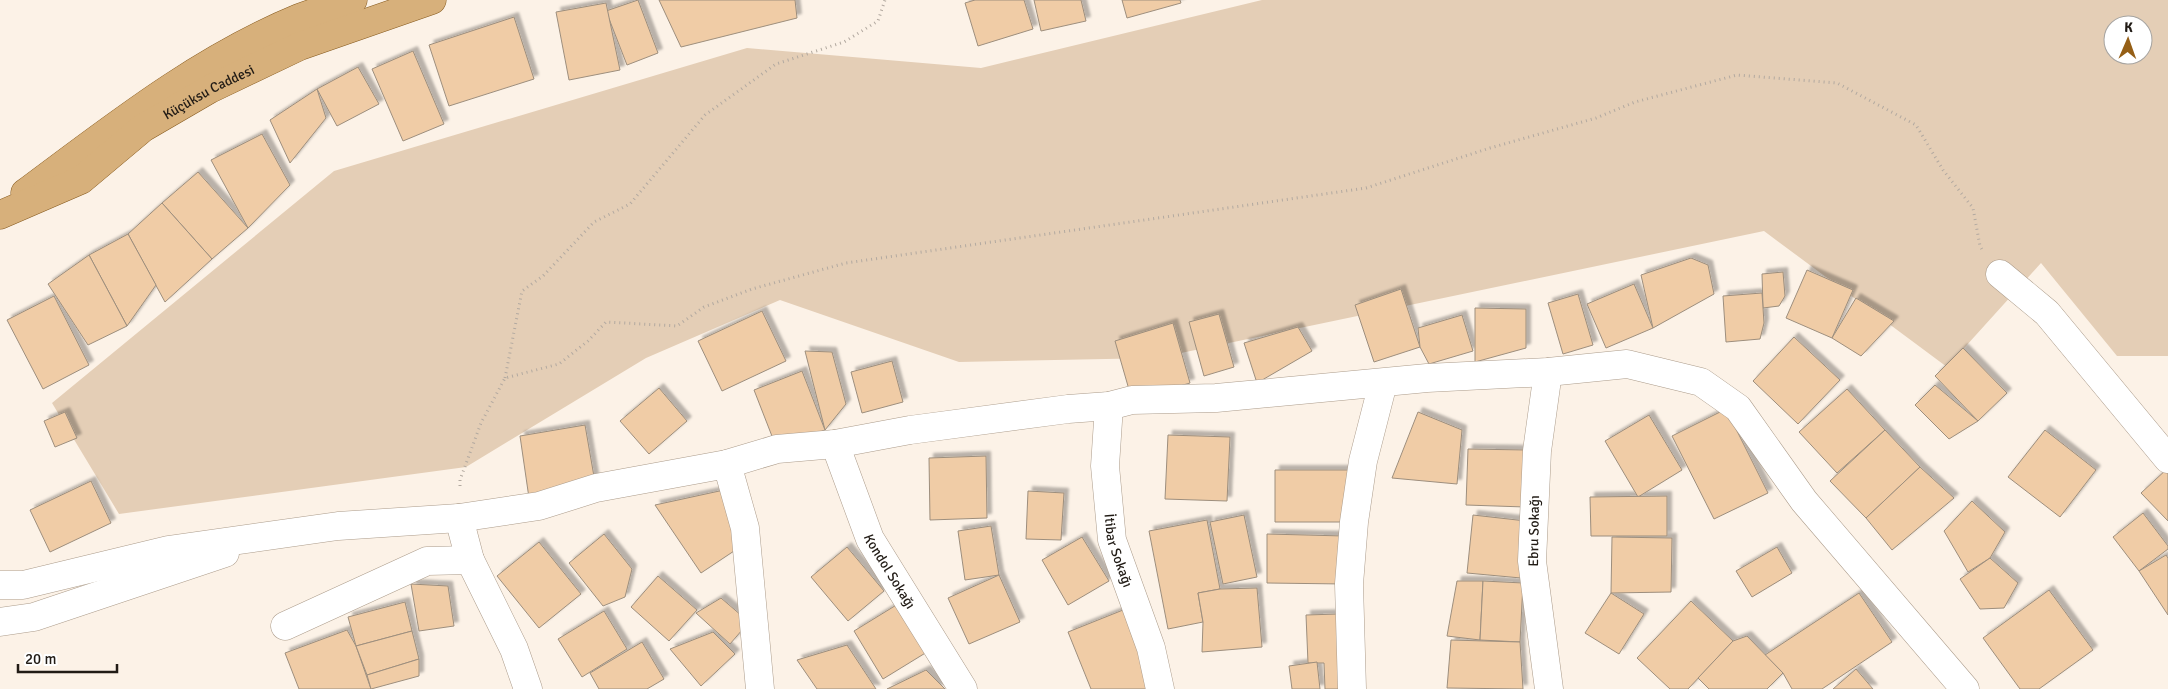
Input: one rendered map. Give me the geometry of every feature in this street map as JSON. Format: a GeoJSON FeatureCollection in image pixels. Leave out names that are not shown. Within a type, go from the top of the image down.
{"type":"FeatureCollection","features":[{"type":"Feature","properties":{"kind":"main road","name":"Küçüksu Caddesi"},"geometry":{"type":"LineString","coordinates":[[0,213],[153,99],[228,53],[299,18],[353,0]]}},
{"type":"Feature","properties":{"kind":"main road","name":"Küçüksu Caddesi"},"geometry":{"type":"LineString","coordinates":[[0,213],[81,180],[143,128],[210,89],[300,46],[432,0]]}},
{"type":"Feature","properties":{"kind":"street"},"geometry":{"type":"LineString","coordinates":[[2000,274],[2047,313],[2168,459]]}},
{"type":"Feature","properties":{"kind":"street"},"geometry":{"type":"LineString","coordinates":[[0,585],[22,585],[168,550],[338,526],[459,518],[539,506],[596,488],[727,464],[777,449],[835,444],[910,430],[1068,409],[1109,406],[1132,400],[1216,398],[1627,364],[1701,382],[1738,408],[1804,501],[1965,689]]}},
{"type":"Feature","properties":{"kind":"street","name":"Ebru Sokağı"},"geometry":{"type":"LineString","coordinates":[[1548,372],[1537,451],[1532,561],[1549,689]]}},
{"type":"Feature","properties":{"kind":"street"},"geometry":{"type":"LineString","coordinates":[[1352,689],[1349,584],[1354,522],[1363,461],[1383,383]]}},
{"type":"Feature","properties":{"kind":"street","name":"İtibar Sokağı"},"geometry":{"type":"LineString","coordinates":[[1109,406],[1105,466],[1112,540],[1151,648],[1160,689]]}},
{"type":"Feature","properties":{"kind":"street","name":"Kondol Sokağı"},"geometry":{"type":"LineString","coordinates":[[835,444],[870,539],[963,689]]}},
{"type":"Feature","properties":{"kind":"street"},"geometry":{"type":"LineString","coordinates":[[727,464],[745,528],[760,689]]}},
{"type":"Feature","properties":{"kind":"street"},"geometry":{"type":"LineString","coordinates":[[459,518],[470,560],[514,649],[528,689]]}},
{"type":"Feature","properties":{"kind":"street"},"geometry":{"type":"LineString","coordinates":[[0,622],[34,617],[181,570],[276,535]]}},
{"type":"Feature","properties":{"kind":"street"},"geometry":{"type":"LineString","coordinates":[[285,626],[427,561],[470,560]]}},
{"type":"Feature","properties":{"kind":"path"},"geometry":{"type":"LineString","coordinates":[[459,518],[460,480],[481,423],[505,378],[522,291],[543,276],[594,222],[630,204],[705,115],[776,64],[844,42],[878,21],[885,0]]}},
{"type":"Feature","properties":{"kind":"path"},"geometry":{"type":"LineString","coordinates":[[505,378],[559,364],[588,341],[606,322],[676,326],[704,306],[752,288],[846,263],[1366,188],[1490,148],[1596,118],[1635,102],[1737,75],[1837,83],[1916,125],[1942,170],[1973,208],[1980,246],[2000,274]]}},
{"type":"Feature","properties":{"kind":"shaded area"},"geometry":{"type":"Polygon","coordinates":[[[1262,0],[2168,0],[2168,356],[2117,356],[2041,263],[1947,367],[1764,231],[1157,358],[959,362],[780,300],[646,358],[466,467],[119,514],[52,403],[334,171],[747,48],[981,68],[1262,0]]]}},
{"type":"Feature","properties":{"kind":"building"},"geometry":{"type":"Polygon","coordinates":[[[638,0],[658,53],[627,65],[606,11],[638,0]]]}},
{"type":"Feature","properties":{"kind":"building"},"geometry":{"type":"Polygon","coordinates":[[[659,0],[795,0],[797,18],[681,47],[659,0]]]}},
{"type":"Feature","properties":{"kind":"building"},"geometry":{"type":"Polygon","coordinates":[[[975,0],[1024,0],[1033,29],[978,46],[965,3],[975,0]]]}},
{"type":"Feature","properties":{"kind":"building"},"geometry":{"type":"Polygon","coordinates":[[[1034,0],[1081,0],[1086,21],[1041,31],[1034,0]]]}},
{"type":"Feature","properties":{"kind":"building"},"geometry":{"type":"Polygon","coordinates":[[[1122,0],[1180,0],[1181,3],[1127,18],[1122,0]]]}},
{"type":"Feature","properties":{"kind":"building"},"geometry":{"type":"Polygon","coordinates":[[[606,3],[620,70],[569,80],[556,12],[606,3]]]}},
{"type":"Feature","properties":{"kind":"building"},"geometry":{"type":"Polygon","coordinates":[[[514,17],[534,79],[449,106],[429,45],[514,17]]]}},
{"type":"Feature","properties":{"kind":"building"},"geometry":{"type":"Polygon","coordinates":[[[413,51],[444,124],[403,141],[372,69],[413,51]]]}},
{"type":"Feature","properties":{"kind":"building"},"geometry":{"type":"Polygon","coordinates":[[[358,67],[379,104],[337,126],[317,89],[358,67]]]}},
{"type":"Feature","properties":{"kind":"building"},"geometry":{"type":"Polygon","coordinates":[[[317,89],[326,118],[290,163],[270,120],[317,89]]]}},
{"type":"Feature","properties":{"kind":"building"},"geometry":{"type":"Polygon","coordinates":[[[262,134],[290,185],[248,228],[211,160],[262,134]]]}},
{"type":"Feature","properties":{"kind":"building"},"geometry":{"type":"Polygon","coordinates":[[[198,172],[248,228],[212,259],[162,203],[198,172]]]}},
{"type":"Feature","properties":{"kind":"building"},"geometry":{"type":"Polygon","coordinates":[[[162,203],[212,259],[165,302],[128,234],[162,203]]]}},
{"type":"Feature","properties":{"kind":"building"},"geometry":{"type":"Polygon","coordinates":[[[128,234],[156,285],[127,326],[89,255],[128,234]]]}},
{"type":"Feature","properties":{"kind":"building"},"geometry":{"type":"Polygon","coordinates":[[[89,255],[127,326],[88,345],[48,284],[89,255]]]}},
{"type":"Feature","properties":{"kind":"building"},"geometry":{"type":"Polygon","coordinates":[[[1691,258],[1708,265],[1714,294],[1653,328],[1641,275],[1691,258]]]}},
{"type":"Feature","properties":{"kind":"building"},"geometry":{"type":"Polygon","coordinates":[[[1807,270],[1853,290],[1832,338],[1786,318],[1807,270]]]}},
{"type":"Feature","properties":{"kind":"building"},"geometry":{"type":"Polygon","coordinates":[[[1783,272],[1785,296],[1779,306],[1763,308],[1762,274],[1783,272]]]}},
{"type":"Feature","properties":{"kind":"building"},"geometry":{"type":"Polygon","coordinates":[[[1634,284],[1653,328],[1606,348],[1587,304],[1634,284]]]}},
{"type":"Feature","properties":{"kind":"building"},"geometry":{"type":"Polygon","coordinates":[[[1401,289],[1420,347],[1374,362],[1355,305],[1401,289]]]}},
{"type":"Feature","properties":{"kind":"building"},"geometry":{"type":"Polygon","coordinates":[[[1762,293],[1764,323],[1760,339],[1726,342],[1723,296],[1762,293]]]}},
{"type":"Feature","properties":{"kind":"building"},"geometry":{"type":"Polygon","coordinates":[[[1578,294],[1593,345],[1563,354],[1548,303],[1578,294]]]}},
{"type":"Feature","properties":{"kind":"building"},"geometry":{"type":"Polygon","coordinates":[[[54,296],[89,365],[43,389],[7,320],[54,296]]]}},
{"type":"Feature","properties":{"kind":"building"},"geometry":{"type":"Polygon","coordinates":[[[1856,298],[1894,321],[1861,356],[1832,338],[1856,298]]]}},
{"type":"Feature","properties":{"kind":"building"},"geometry":{"type":"Polygon","coordinates":[[[1475,308],[1526,309],[1526,348],[1475,362],[1475,308]]]}},
{"type":"Feature","properties":{"kind":"building"},"geometry":{"type":"Polygon","coordinates":[[[762,311],[786,361],[722,391],[698,341],[762,311]]]}},
{"type":"Feature","properties":{"kind":"building"},"geometry":{"type":"Polygon","coordinates":[[[1219,314],[1234,367],[1204,376],[1189,322],[1219,314]]]}},
{"type":"Feature","properties":{"kind":"building"},"geometry":{"type":"Polygon","coordinates":[[[1462,315],[1473,351],[1429,364],[1420,347],[1418,328],[1462,315]]]}},
{"type":"Feature","properties":{"kind":"building"},"geometry":{"type":"Polygon","coordinates":[[[1173,323],[1190,383],[1132,400],[1115,341],[1173,323]]]}},
{"type":"Feature","properties":{"kind":"building"},"geometry":{"type":"Polygon","coordinates":[[[1298,327],[1312,351],[1257,383],[1244,343],[1298,327]]]}},
{"type":"Feature","properties":{"kind":"building"},"geometry":{"type":"Polygon","coordinates":[[[1794,337],[1840,380],[1798,424],[1753,381],[1794,337]]]}},
{"type":"Feature","properties":{"kind":"building"},"geometry":{"type":"Polygon","coordinates":[[[1963,348],[2007,393],[1978,421],[1935,376],[1963,348]]]}},
{"type":"Feature","properties":{"kind":"building"},"geometry":{"type":"Polygon","coordinates":[[[805,351],[832,352],[846,404],[825,430],[805,351]]]}},
{"type":"Feature","properties":{"kind":"building"},"geometry":{"type":"Polygon","coordinates":[[[892,361],[903,402],[862,413],[851,372],[892,361]]]}},
{"type":"Feature","properties":{"kind":"building"},"geometry":{"type":"Polygon","coordinates":[[[802,371],[825,430],[777,449],[754,390],[802,371]]]}},
{"type":"Feature","properties":{"kind":"building"},"geometry":{"type":"Polygon","coordinates":[[[1935,385],[1978,421],[1949,439],[1915,405],[1935,385]]]}},
{"type":"Feature","properties":{"kind":"building"},"geometry":{"type":"Polygon","coordinates":[[[659,388],[687,421],[649,454],[620,421],[659,388]]]}},
{"type":"Feature","properties":{"kind":"building"},"geometry":{"type":"Polygon","coordinates":[[[1847,389],[1885,430],[1837,473],[1799,432],[1847,389]]]}},
{"type":"Feature","properties":{"kind":"building"},"geometry":{"type":"Polygon","coordinates":[[[1726,409],[1768,493],[1714,519],[1672,436],[1726,409]]]}},
{"type":"Feature","properties":{"kind":"building"},"geometry":{"type":"Polygon","coordinates":[[[65,412],[77,438],[55,447],[44,421],[65,412]]]}},
{"type":"Feature","properties":{"kind":"building"},"geometry":{"type":"Polygon","coordinates":[[[1418,412],[1462,430],[1457,484],[1392,478],[1418,412]]]}},
{"type":"Feature","properties":{"kind":"building"},"geometry":{"type":"Polygon","coordinates":[[[1649,415],[1682,470],[1638,497],[1605,441],[1649,415]]]}},
{"type":"Feature","properties":{"kind":"building"},"geometry":{"type":"Polygon","coordinates":[[[585,425],[596,488],[529,498],[520,436],[585,425]]]}},
{"type":"Feature","properties":{"kind":"building"},"geometry":{"type":"Polygon","coordinates":[[[1885,430],[1920,467],[1866,518],[1830,481],[1885,430]]]}},
{"type":"Feature","properties":{"kind":"building"},"geometry":{"type":"Polygon","coordinates":[[[2045,430],[2096,470],[2060,517],[2008,477],[2045,430]]]}},
{"type":"Feature","properties":{"kind":"building"},"geometry":{"type":"Polygon","coordinates":[[[1168,435],[1230,437],[1227,501],[1165,499],[1168,435]]]}},
{"type":"Feature","properties":{"kind":"building"},"geometry":{"type":"Polygon","coordinates":[[[1468,449],[1526,450],[1525,507],[1466,505],[1468,449]]]}},
{"type":"Feature","properties":{"kind":"building"},"geometry":{"type":"Polygon","coordinates":[[[986,456],[987,518],[930,520],[929,458],[986,456]]]}},
{"type":"Feature","properties":{"kind":"building"},"geometry":{"type":"Polygon","coordinates":[[[1920,467],[1954,498],[1892,550],[1866,518],[1920,467]]]}},
{"type":"Feature","properties":{"kind":"building"},"geometry":{"type":"Polygon","coordinates":[[[2168,468],[2168,521],[2141,493],[2168,468]]]}},
{"type":"Feature","properties":{"kind":"building"},"geometry":{"type":"Polygon","coordinates":[[[1275,470],[1350,470],[1349,522],[1275,522],[1275,470]]]}},
{"type":"Feature","properties":{"kind":"building"},"geometry":{"type":"Polygon","coordinates":[[[91,481],[111,523],[50,552],[30,510],[91,481]]]}},
{"type":"Feature","properties":{"kind":"building"},"geometry":{"type":"Polygon","coordinates":[[[724,490],[737,549],[701,573],[655,505],[724,490]]]}},
{"type":"Feature","properties":{"kind":"building"},"geometry":{"type":"Polygon","coordinates":[[[1028,491],[1064,493],[1061,540],[1026,539],[1028,491]]]}},
{"type":"Feature","properties":{"kind":"building"},"geometry":{"type":"Polygon","coordinates":[[[1667,496],[1667,536],[1591,536],[1590,497],[1667,496]]]}},
{"type":"Feature","properties":{"kind":"building"},"geometry":{"type":"Polygon","coordinates":[[[1972,501],[2005,532],[1990,558],[1968,572],[1944,531],[1972,501]]]}},
{"type":"Feature","properties":{"kind":"building"},"geometry":{"type":"Polygon","coordinates":[[[2143,513],[2168,546],[2168,549],[2139,571],[2113,537],[2143,513]]]}},
{"type":"Feature","properties":{"kind":"building"},"geometry":{"type":"Polygon","coordinates":[[[1244,515],[1257,577],[1223,584],[1210,522],[1244,515]]]}},
{"type":"Feature","properties":{"kind":"building"},"geometry":{"type":"Polygon","coordinates":[[[1473,515],[1526,521],[1521,578],[1467,573],[1473,515]]]}},
{"type":"Feature","properties":{"kind":"building"},"geometry":{"type":"Polygon","coordinates":[[[1207,520],[1220,589],[1198,593],[1203,622],[1168,629],[1149,531],[1207,520]]]}},
{"type":"Feature","properties":{"kind":"building"},"geometry":{"type":"Polygon","coordinates":[[[991,526],[999,575],[965,580],[958,531],[991,526]]]}},
{"type":"Feature","properties":{"kind":"building"},"geometry":{"type":"Polygon","coordinates":[[[604,534],[632,569],[625,597],[603,606],[569,563],[604,534]]]}},
{"type":"Feature","properties":{"kind":"building"},"geometry":{"type":"Polygon","coordinates":[[[1267,534],[1344,536],[1344,584],[1267,583],[1267,534]]]}},
{"type":"Feature","properties":{"kind":"building"},"geometry":{"type":"Polygon","coordinates":[[[1082,537],[1109,581],[1068,605],[1042,560],[1082,537]]]}},
{"type":"Feature","properties":{"kind":"building"},"geometry":{"type":"Polygon","coordinates":[[[1612,537],[1672,538],[1671,592],[1611,593],[1612,537]]]}},
{"type":"Feature","properties":{"kind":"building"},"geometry":{"type":"Polygon","coordinates":[[[539,542],[581,594],[539,628],[497,576],[539,542]]]}},
{"type":"Feature","properties":{"kind":"building"},"geometry":{"type":"Polygon","coordinates":[[[847,547],[884,591],[848,621],[811,577],[847,547]]]}},
{"type":"Feature","properties":{"kind":"building"},"geometry":{"type":"Polygon","coordinates":[[[1777,547],[1792,573],[1752,597],[1736,571],[1777,547]]]}},
{"type":"Feature","properties":{"kind":"building"},"geometry":{"type":"Polygon","coordinates":[[[2166,555],[2168,558],[2168,615],[2139,571],[2166,555]]]}},
{"type":"Feature","properties":{"kind":"building"},"geometry":{"type":"Polygon","coordinates":[[[1990,558],[2018,583],[2004,608],[1980,609],[1960,579],[1990,558]]]}},
{"type":"Feature","properties":{"kind":"building"},"geometry":{"type":"Polygon","coordinates":[[[999,575],[1020,622],[969,644],[948,598],[999,575]]]}},
{"type":"Feature","properties":{"kind":"building"},"geometry":{"type":"Polygon","coordinates":[[[658,576],[697,610],[669,641],[631,607],[658,576]]]}},
{"type":"Feature","properties":{"kind":"building"},"geometry":{"type":"Polygon","coordinates":[[[1457,581],[1483,581],[1480,640],[1447,636],[1457,581]]]}},
{"type":"Feature","properties":{"kind":"building"},"geometry":{"type":"Polygon","coordinates":[[[1483,581],[1523,583],[1520,642],[1480,640],[1483,581]]]}},
{"type":"Feature","properties":{"kind":"building"},"geometry":{"type":"Polygon","coordinates":[[[411,584],[448,586],[454,626],[419,631],[411,584]]]}},
{"type":"Feature","properties":{"kind":"building"},"geometry":{"type":"Polygon","coordinates":[[[1257,588],[1262,647],[1202,652],[1203,622],[1198,593],[1220,589],[1257,588]]]}},
{"type":"Feature","properties":{"kind":"building"},"geometry":{"type":"Polygon","coordinates":[[[2049,590],[2093,650],[2039,689],[2020,689],[1983,638],[2049,590]]]}},
{"type":"Feature","properties":{"kind":"building"},"geometry":{"type":"Polygon","coordinates":[[[1611,593],[1644,614],[1619,654],[1585,633],[1611,593]]]}},
{"type":"Feature","properties":{"kind":"building"},"geometry":{"type":"Polygon","coordinates":[[[1859,593],[1892,642],[1822,689],[1792,689],[1783,673],[1765,655],[1859,593]]]}},
{"type":"Feature","properties":{"kind":"building"},"geometry":{"type":"Polygon","coordinates":[[[721,598],[749,622],[730,644],[696,613],[721,598]]]}},
{"type":"Feature","properties":{"kind":"building"},"geometry":{"type":"Polygon","coordinates":[[[1691,601],[1733,641],[1688,689],[1670,689],[1637,658],[1691,601]]]}},
{"type":"Feature","properties":{"kind":"building"},"geometry":{"type":"Polygon","coordinates":[[[405,602],[412,631],[356,646],[348,617],[405,602]]]}},
{"type":"Feature","properties":{"kind":"building"},"geometry":{"type":"Polygon","coordinates":[[[898,604],[927,652],[883,679],[854,631],[898,604]]]}},
{"type":"Feature","properties":{"kind":"building"},"geometry":{"type":"Polygon","coordinates":[[[1128,608],[1152,689],[1091,689],[1068,632],[1128,608]]]}},
{"type":"Feature","properties":{"kind":"building"},"geometry":{"type":"Polygon","coordinates":[[[604,611],[627,649],[582,677],[558,639],[604,611]]]}},
{"type":"Feature","properties":{"kind":"building"},"geometry":{"type":"Polygon","coordinates":[[[1338,614],[1340,689],[1325,689],[1324,663],[1308,663],[1306,615],[1338,614]]]}},
{"type":"Feature","properties":{"kind":"building"},"geometry":{"type":"Polygon","coordinates":[[[347,630],[356,646],[371,689],[299,689],[285,653],[347,630]]]}},
{"type":"Feature","properties":{"kind":"building"},"geometry":{"type":"Polygon","coordinates":[[[412,631],[419,659],[367,675],[356,646],[412,631]]]}},
{"type":"Feature","properties":{"kind":"building"},"geometry":{"type":"Polygon","coordinates":[[[713,632],[735,654],[701,686],[670,649],[713,632]]]}},
{"type":"Feature","properties":{"kind":"building"},"geometry":{"type":"Polygon","coordinates":[[[1747,636],[1783,673],[1767,689],[1709,689],[1698,678],[1733,641],[1747,636]]]}},
{"type":"Feature","properties":{"kind":"building"},"geometry":{"type":"Polygon","coordinates":[[[1451,640],[1520,642],[1523,689],[1447,688],[1451,640]]]}},
{"type":"Feature","properties":{"kind":"building"},"geometry":{"type":"Polygon","coordinates":[[[642,642],[664,679],[647,689],[599,689],[590,673],[642,642]]]}},
{"type":"Feature","properties":{"kind":"building"},"geometry":{"type":"Polygon","coordinates":[[[847,645],[876,689],[817,689],[797,660],[847,645]]]}},
{"type":"Feature","properties":{"kind":"building"},"geometry":{"type":"Polygon","coordinates":[[[419,659],[419,676],[371,689],[367,675],[419,659]]]}},
{"type":"Feature","properties":{"kind":"building"},"geometry":{"type":"Polygon","coordinates":[[[1317,662],[1320,689],[1292,689],[1289,666],[1317,662]]]}},
{"type":"Feature","properties":{"kind":"building"},"geometry":{"type":"Polygon","coordinates":[[[1856,669],[1873,689],[1833,689],[1856,669]]]}},
{"type":"Feature","properties":{"kind":"building"},"geometry":{"type":"Polygon","coordinates":[[[926,670],[945,689],[887,689],[926,670]]]}}]}
